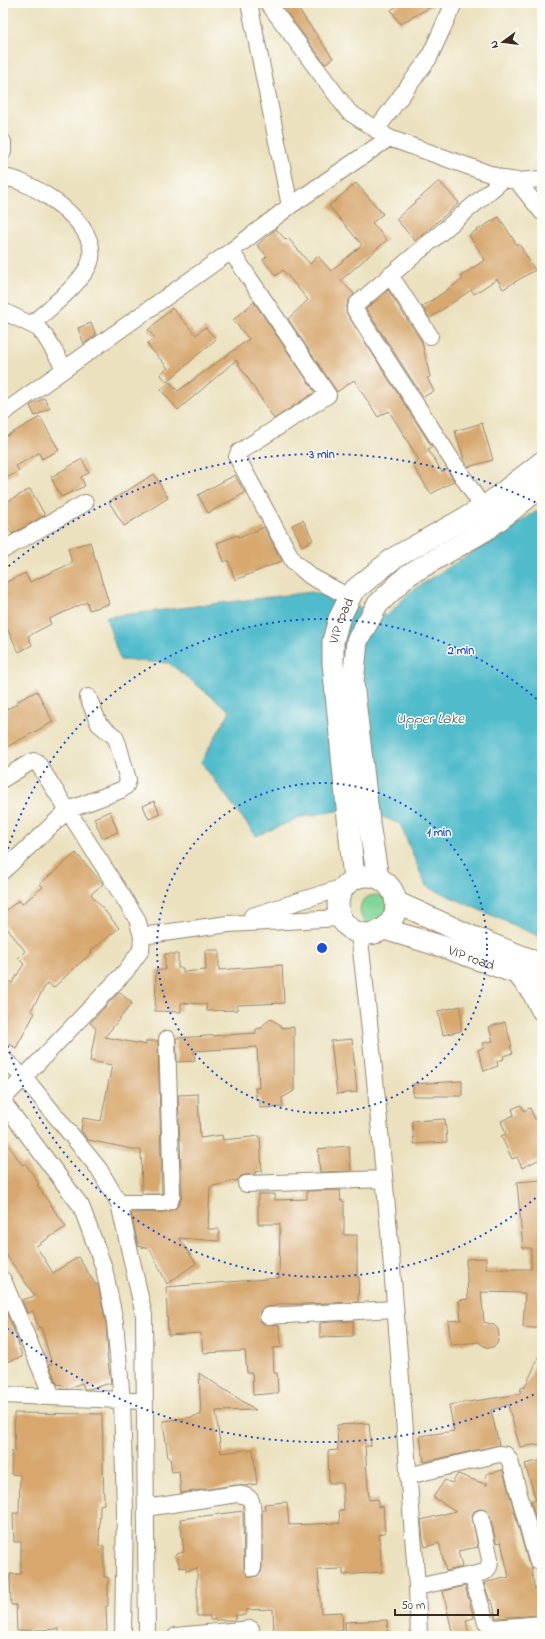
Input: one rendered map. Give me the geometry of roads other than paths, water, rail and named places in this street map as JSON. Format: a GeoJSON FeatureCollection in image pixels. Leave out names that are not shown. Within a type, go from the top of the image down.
{"type":"FeatureCollection","features":[{"type":"Feature","properties":{"kind":"main road","name":"VIP road"},"geometry":{"type":"LineString","coordinates":[[341,918],[338,910],[338,898],[349,883],[349,832],[333,656],[333,641],[337,626],[348,599],[353,591],[394,558],[484,508],[542,462]]}},
{"type":"Feature","properties":{"kind":"main road","name":"VIP road"},"geometry":{"type":"LineString","coordinates":[[378,878],[370,830],[353,683],[357,641],[378,604],[408,575],[484,531],[542,486]]}},
{"type":"Feature","properties":{"kind":"main road"},"geometry":{"type":"LineString","coordinates":[[349,883],[366,876],[378,878],[390,888],[396,902],[394,917],[384,929]]}},
{"type":"Feature","properties":{"kind":"main road","name":"VIP road"},"geometry":{"type":"LineString","coordinates":[[396,902],[473,938],[529,959],[542,975]]}},
{"type":"Feature","properties":{"kind":"main road"},"geometry":{"type":"LineString","coordinates":[[341,918],[345,925],[359,933]]}},
{"type":"Feature","properties":{"kind":"main road","name":"VIP road"},"geometry":{"type":"LineString","coordinates":[[359,933],[372,934],[384,929],[444,947],[518,974],[533,993],[542,1010]]}},
{"type":"Feature","properties":{"kind":"street"},"geometry":{"type":"LineString","coordinates":[[249,3],[290,206]]}},
{"type":"Feature","properties":{"kind":"street"},"geometry":{"type":"LineString","coordinates":[[268,3],[349,112],[383,134],[510,180],[542,180]]}},
{"type":"Feature","properties":{"kind":"street"},"geometry":{"type":"LineString","coordinates":[[3,413],[231,251],[383,134],[429,58],[454,3]]}},
{"type":"Feature","properties":{"kind":"street"},"geometry":{"type":"LineString","coordinates":[[3,142],[3,152]]}},
{"type":"Feature","properties":{"kind":"street"},"geometry":{"type":"LineString","coordinates":[[3,177],[19,181],[41,192],[72,216],[86,232],[90,245],[91,255],[88,266],[81,278],[32,324]]}},
{"type":"Feature","properties":{"kind":"street"},"geometry":{"type":"LineString","coordinates":[[510,180],[542,212]]}},
{"type":"Feature","properties":{"kind":"street"},"geometry":{"type":"LineString","coordinates":[[484,508],[355,310],[357,304],[390,275],[510,180]]}},
{"type":"Feature","properties":{"kind":"street"},"geometry":{"type":"LineString","coordinates":[[231,251],[328,395],[239,452],[237,457],[293,561],[310,576],[348,599]]}},
{"type":"Feature","properties":{"kind":"street"},"geometry":{"type":"LineString","coordinates":[[390,275],[430,336]]}},
{"type":"Feature","properties":{"kind":"street"},"geometry":{"type":"LineString","coordinates":[[3,310],[38,328],[45,336],[65,369]]}},
{"type":"Feature","properties":{"kind":"street"},"geometry":{"type":"LineString","coordinates":[[3,550],[85,503]]}},
{"type":"Feature","properties":{"kind":"street"},"geometry":{"type":"LineString","coordinates":[[3,871],[68,810],[121,790],[126,786],[128,780],[118,744],[115,737],[99,724],[88,697]]}},
{"type":"Feature","properties":{"kind":"street"},"geometry":{"type":"LineString","coordinates":[[3,779],[34,761],[37,762],[137,919],[142,936],[141,950],[125,972],[3,1100],[81,1206],[104,1268],[115,1322],[122,1401],[125,1511],[123,1636]]}},
{"type":"Feature","properties":{"kind":"street"},"geometry":{"type":"LineString","coordinates":[[228,924],[349,883]]}},
{"type":"Feature","properties":{"kind":"street"},"geometry":{"type":"LineString","coordinates":[[142,936],[228,924],[341,918]]}},
{"type":"Feature","properties":{"kind":"street"},"geometry":{"type":"LineString","coordinates":[[359,933],[384,1179],[418,1587],[419,1636]]}},
{"type":"Feature","properties":{"kind":"street"},"geometry":{"type":"LineString","coordinates":[[118,1203],[170,1201],[172,1195],[167,1039]]}},
{"type":"Feature","properties":{"kind":"street"},"geometry":{"type":"LineString","coordinates":[[3,1059],[24,1077],[99,1169],[118,1203],[144,1315],[147,1636]]}},
{"type":"Feature","properties":{"kind":"street"},"geometry":{"type":"LineString","coordinates":[[246,1184],[384,1179]]}},
{"type":"Feature","properties":{"kind":"street"},"geometry":{"type":"LineString","coordinates":[[3,1280],[52,1396]]}},
{"type":"Feature","properties":{"kind":"street"},"geometry":{"type":"LineString","coordinates":[[268,1316],[395,1309]]}},
{"type":"Feature","properties":{"kind":"street"},"geometry":{"type":"LineString","coordinates":[[3,1395],[145,1401]]}},
{"type":"Feature","properties":{"kind":"street"},"geometry":{"type":"LineString","coordinates":[[408,1476],[499,1454],[506,1455],[510,1461],[537,1560]]}},
{"type":"Feature","properties":{"kind":"street"},"geometry":{"type":"LineString","coordinates":[[146,1508],[237,1494],[247,1496],[251,1500],[252,1511],[253,1568]]}},
{"type":"Feature","properties":{"kind":"street"},"geometry":{"type":"LineString","coordinates":[[418,1587],[485,1572],[489,1567],[490,1559],[481,1518]]}},
{"type":"Feature","properties":{"kind":"street"},"geometry":{"type":"LineString","coordinates":[[472,1576],[486,1622],[489,1626],[493,1628],[542,1624]]}},
{"type":"Feature","properties":{"kind":"street"},"geometry":{"type":"LineString","coordinates":[[176,1636],[251,1629]]}},
{"type":"Feature","properties":{"kind":"water","name":"Upper Lake"},"geometry":{"type":"Polygon","coordinates":[[[542,508],[542,943],[536,935],[426,886],[400,824],[358,807],[301,817],[256,836],[201,762],[230,711],[169,663],[120,660],[106,617],[312,592],[387,616],[410,592],[542,508]]]}}]}
